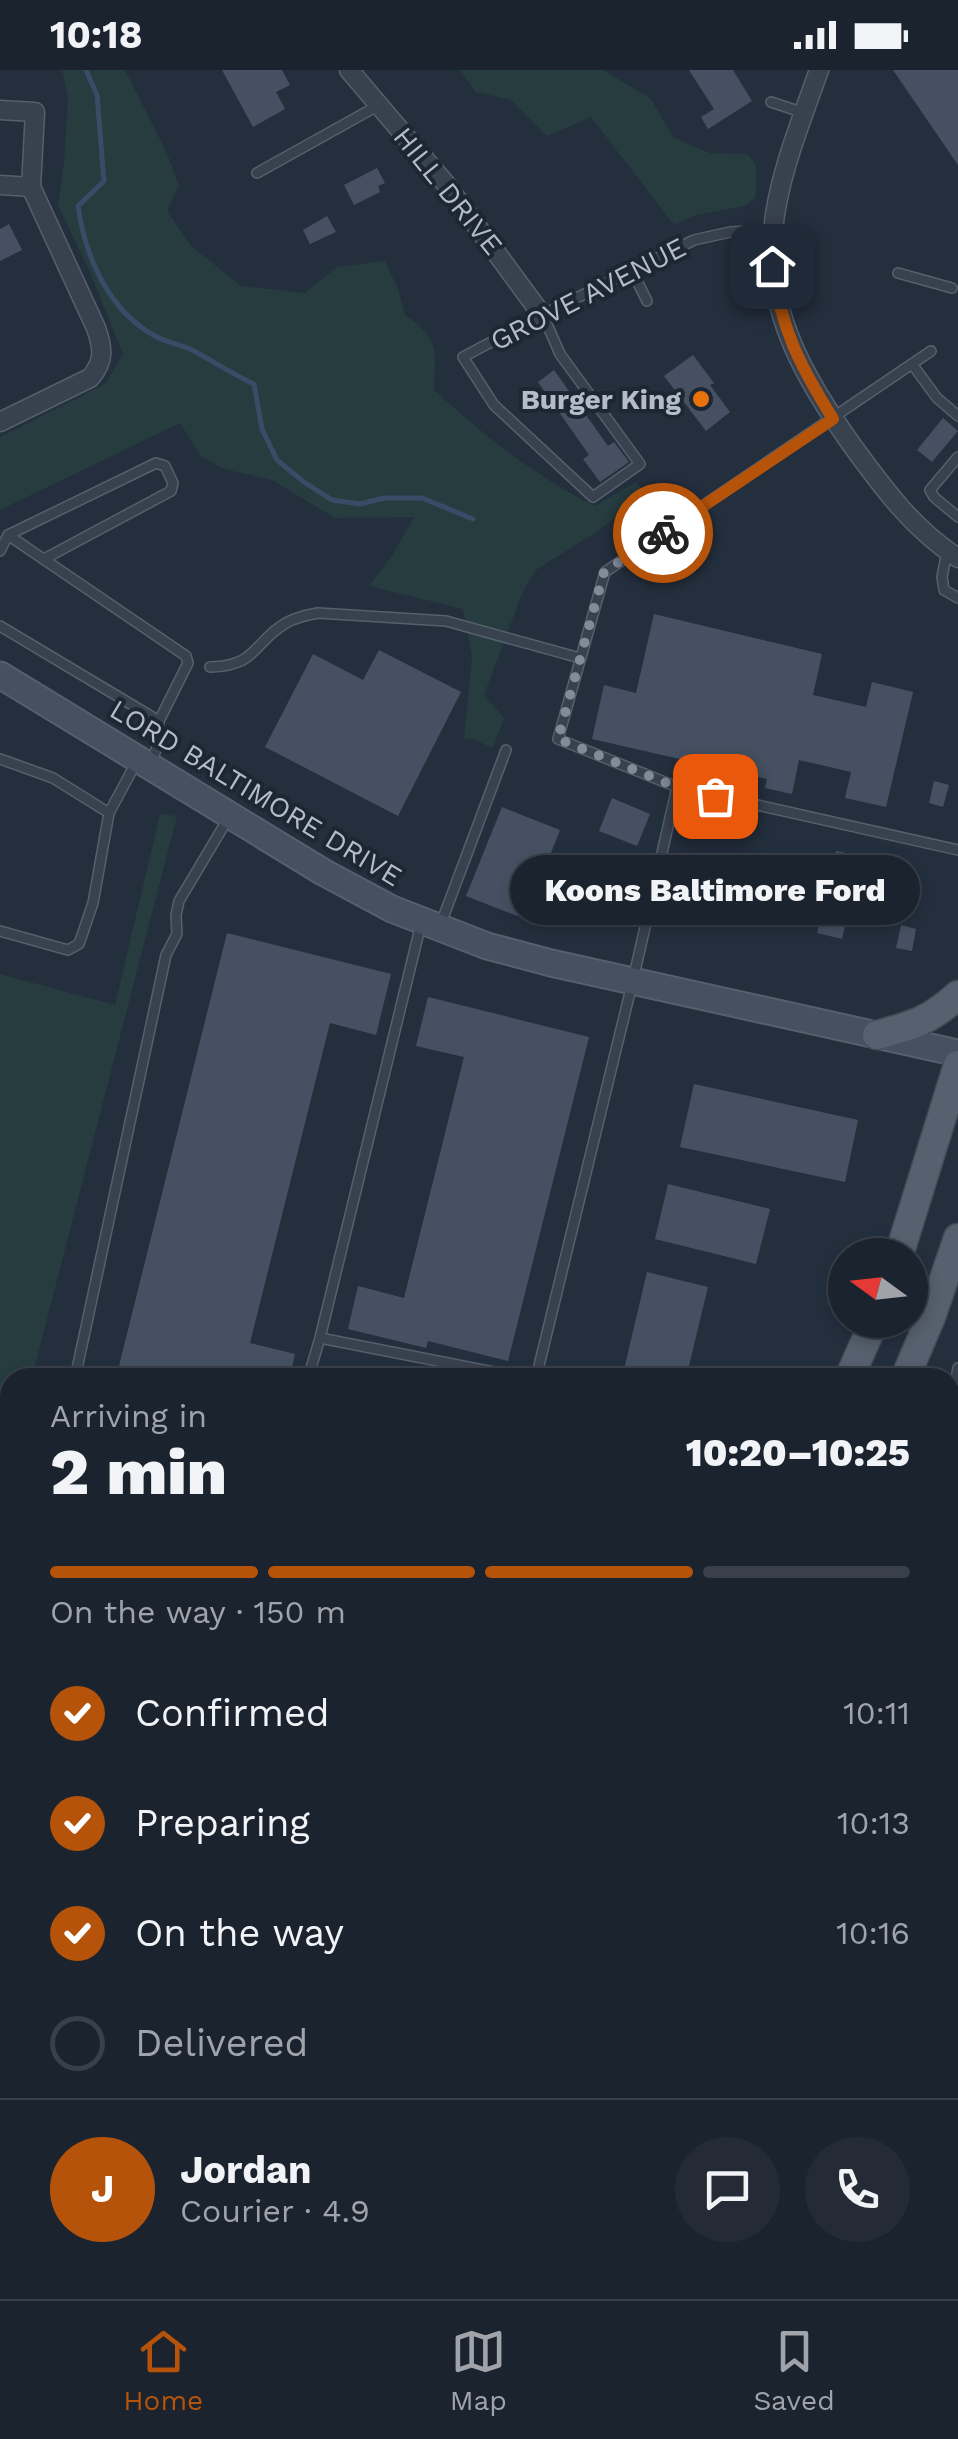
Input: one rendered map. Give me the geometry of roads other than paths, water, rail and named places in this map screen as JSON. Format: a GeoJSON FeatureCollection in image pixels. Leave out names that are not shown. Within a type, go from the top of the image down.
{"type":"FeatureCollection","features":[{"type":"Feature","properties":{"kind":"main road","name":"LORD BALTIMORE DRIVE"},"geometry":{"type":"LineString","coordinates":[[0,675],[323,872],[430,925],[535,958],[958,1053]]}},
{"type":"Feature","properties":{"kind":"main road"},"geometry":{"type":"LineString","coordinates":[[877,1035],[936,1015],[958,995]]}},
{"type":"Feature","properties":{"kind":"main road"},"geometry":{"type":"LineString","coordinates":[[906,1238],[958,1066]]}},
{"type":"Feature","properties":{"kind":"main road"},"geometry":{"type":"LineString","coordinates":[[909,1368],[958,1238]]}},
{"type":"Feature","properties":{"kind":"main road"},"geometry":{"type":"LineString","coordinates":[[854,1368],[867,1338]]}},
{"type":"Feature","properties":{"kind":"street","name":"HILL DRIVE"},"geometry":{"type":"LineString","coordinates":[[349,70],[454,195],[542,314]]}},
{"type":"Feature","properties":{"kind":"street"},"geometry":{"type":"LineString","coordinates":[[819,70],[790,154],[773,230],[772,266],[778,304],[804,373],[833,419],[893,501],[920,530],[952,555]]}},
{"type":"Feature","properties":{"kind":"street"},"geometry":{"type":"LineString","coordinates":[[0,110],[35,112],[31,187],[96,328],[102,356],[90,378],[0,422]]}},
{"type":"Feature","properties":{"kind":"street"},"geometry":{"type":"LineString","coordinates":[[0,185],[31,187]]}},
{"type":"Feature","properties":{"kind":"lane"},"geometry":{"type":"LineString","coordinates":[[771,102],[804,114]]}},
{"type":"Feature","properties":{"kind":"lane"},"geometry":{"type":"LineString","coordinates":[[258,173],[379,106]]}},
{"type":"Feature","properties":{"kind":"lane","name":"GROVE AVENUE"},"geometry":{"type":"LineString","coordinates":[[542,314],[560,354],[640,464],[594,497],[494,405],[463,357],[542,314],[694,240],[712,234],[773,230]]}},
{"type":"Feature","properties":{"kind":"lane"},"geometry":{"type":"LineString","coordinates":[[632,271],[647,302]]}},
{"type":"Feature","properties":{"kind":"lane"},"geometry":{"type":"LineString","coordinates":[[898,273],[952,288]]}},
{"type":"Feature","properties":{"kind":"lane"},"geometry":{"type":"LineString","coordinates":[[931,351],[604,572],[558,739],[677,787],[958,850]]}},
{"type":"Feature","properties":{"kind":"lane"},"geometry":{"type":"LineString","coordinates":[[912,364],[937,398],[958,416]]}},
{"type":"Feature","properties":{"kind":"lane"},"geometry":{"type":"LineString","coordinates":[[958,458],[930,490],[958,518]]}},
{"type":"Feature","properties":{"kind":"lane"},"geometry":{"type":"LineString","coordinates":[[0,552],[8,535],[156,463],[164,466],[172,490],[44,559]]}},
{"type":"Feature","properties":{"kind":"lane"},"geometry":{"type":"LineString","coordinates":[[943,475],[952,484]]}},
{"type":"Feature","properties":{"kind":"lane"},"geometry":{"type":"LineString","coordinates":[[0,930],[68,950],[80,944],[93,903],[109,813],[158,744],[159,721],[188,663],[186,656],[8,535]]}},
{"type":"Feature","properties":{"kind":"lane"},"geometry":{"type":"LineString","coordinates":[[952,555],[942,576],[944,590],[958,598]]}},
{"type":"Feature","properties":{"kind":"lane"},"geometry":{"type":"LineString","coordinates":[[210,667],[240,663],[283,624],[318,613],[446,621],[580,658]]}},
{"type":"Feature","properties":{"kind":"lane"},"geometry":{"type":"LineString","coordinates":[[0,626],[159,721]]}},
{"type":"Feature","properties":{"kind":"lane"},"geometry":{"type":"LineString","coordinates":[[311,1368],[430,925],[506,750]]}},
{"type":"Feature","properties":{"kind":"lane"},"geometry":{"type":"LineString","coordinates":[[0,759],[53,778],[109,813]]}},
{"type":"Feature","properties":{"kind":"lane"},"geometry":{"type":"LineString","coordinates":[[538,1368],[677,787]]}},
{"type":"Feature","properties":{"kind":"lane"},"geometry":{"type":"LineString","coordinates":[[77,1368],[166,955],[177,934],[179,901],[230,816]]}},
{"type":"Feature","properties":{"kind":"lane"},"geometry":{"type":"LineString","coordinates":[[320,1338],[474,1368]]}},
{"type":"Feature","properties":{"kind":"waterway"},"geometry":{"type":"LineString","coordinates":[[86,70],[97,95],[104,181],[78,206],[93,263],[112,297],[155,336],[192,350],[254,384],[262,429],[277,460],[332,500],[360,504],[384,498],[422,498],[473,519]]}},
{"type":"Feature","properties":{"kind":"place","name":"Burger King"},"geometry":{"type":"Point","coordinates":[701,399]}},
{"type":"Feature","properties":{"kind":"place","name":"Koons Baltimore Ford"},"geometry":{"type":"Point","coordinates":[715,796]}}]}
